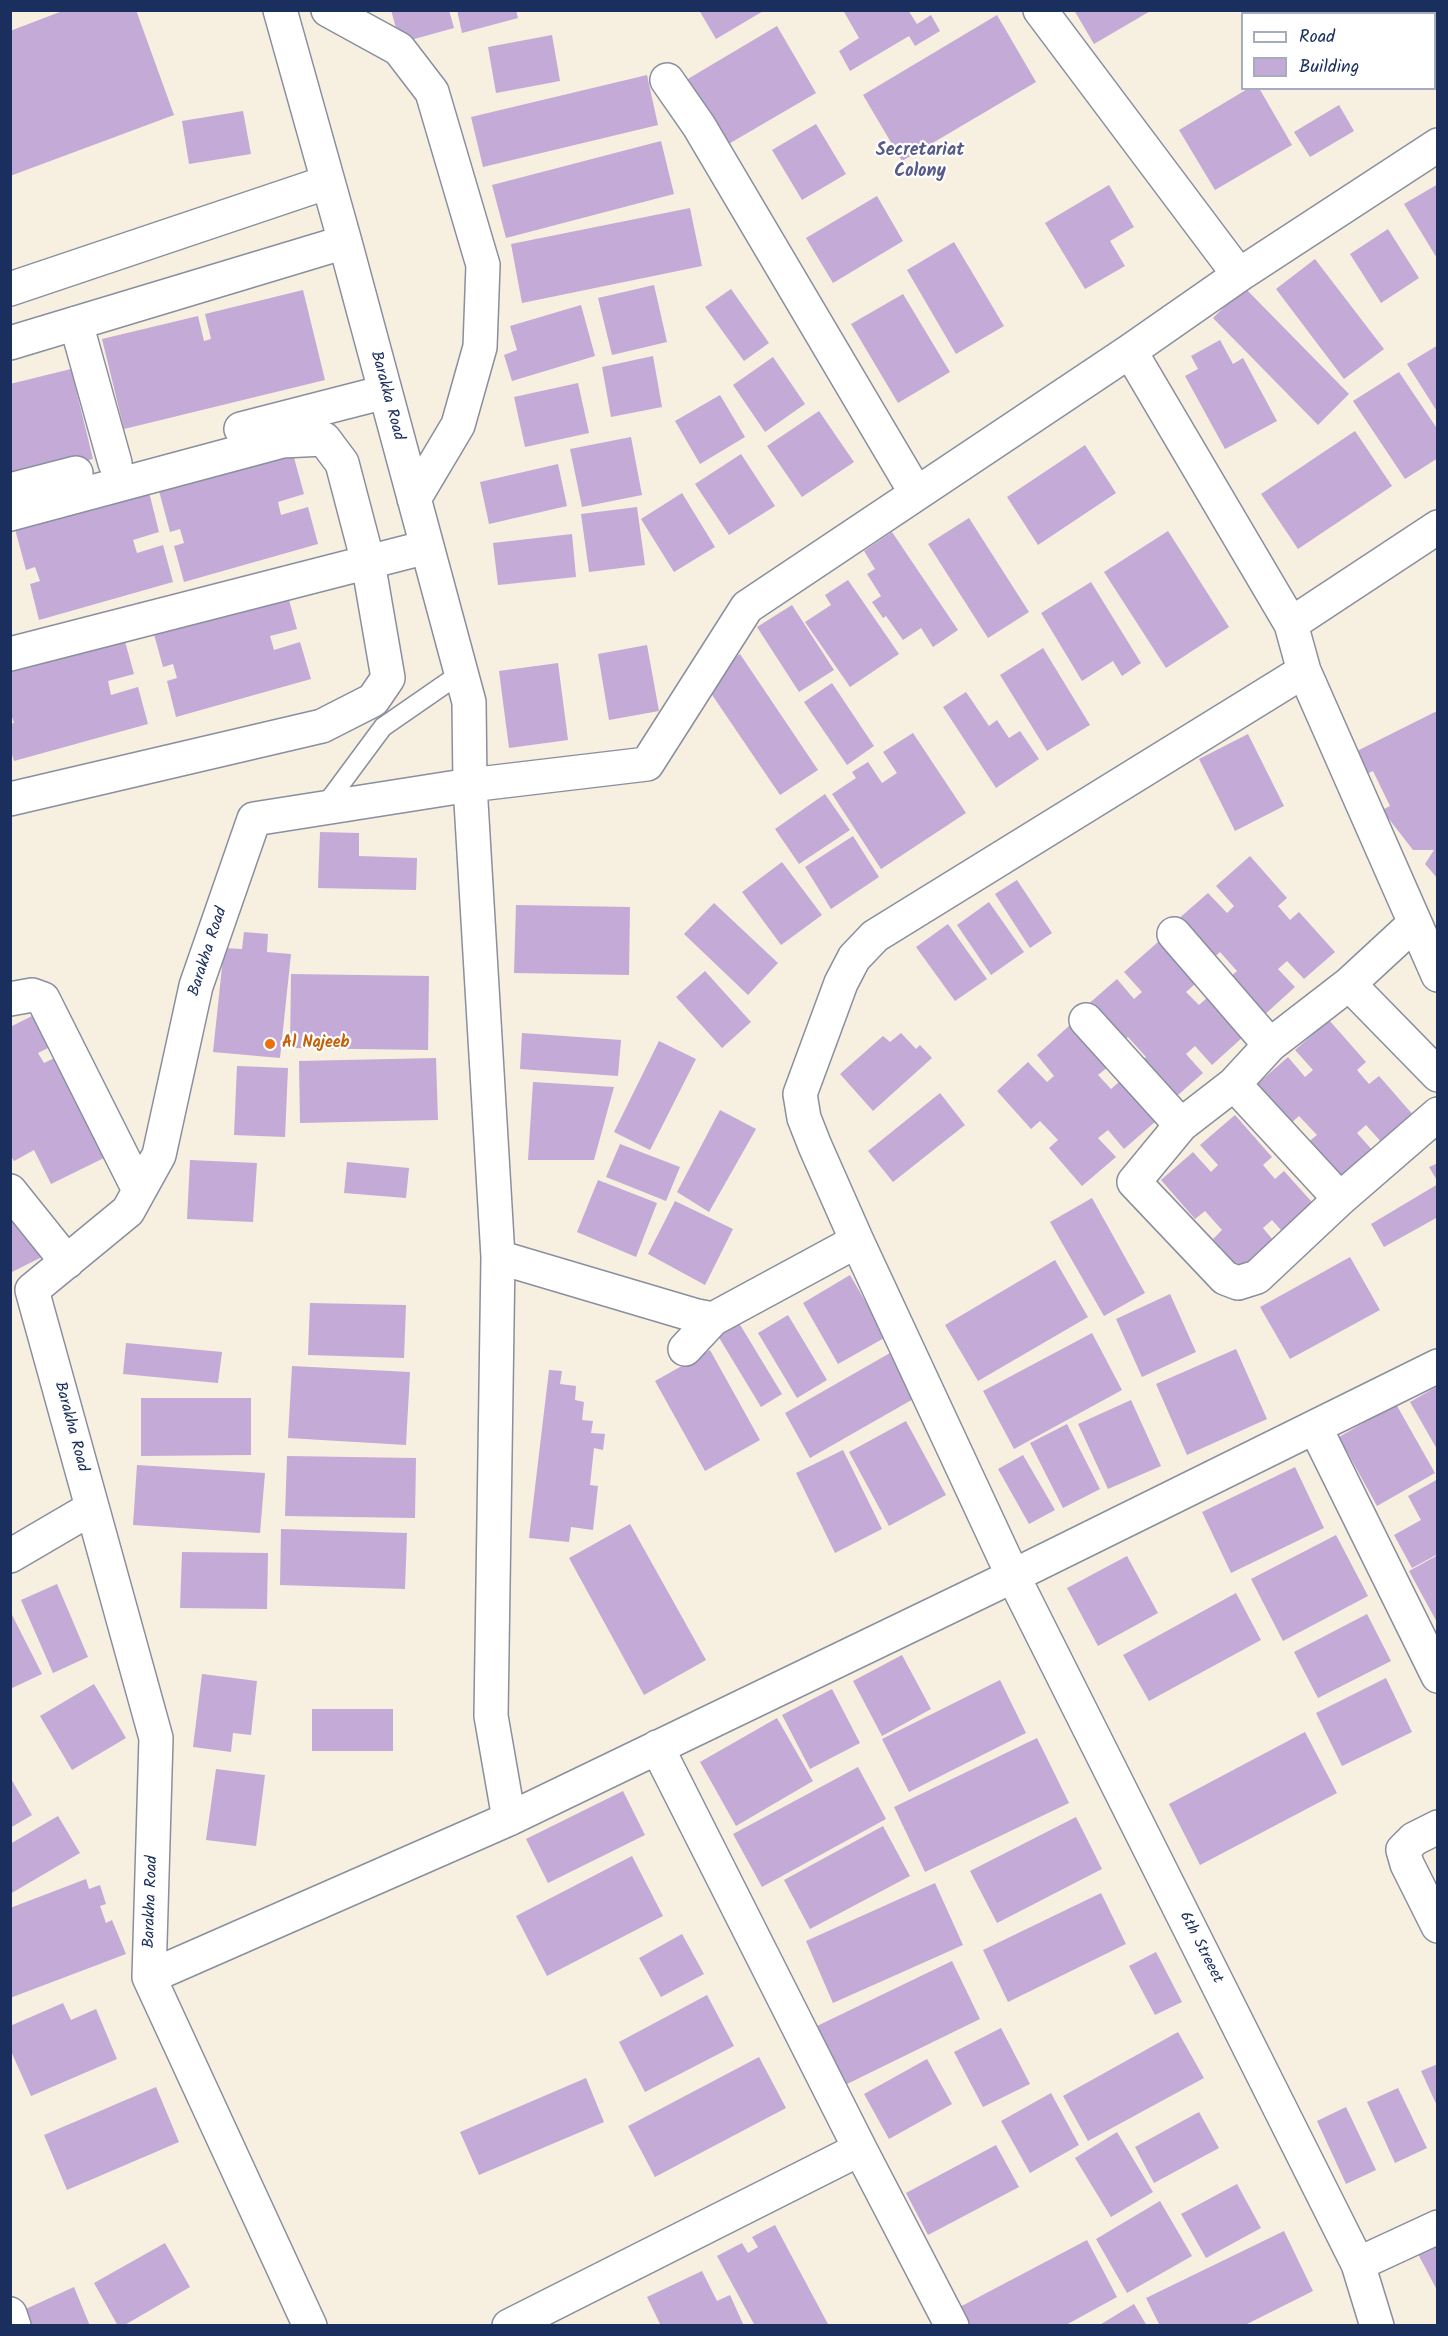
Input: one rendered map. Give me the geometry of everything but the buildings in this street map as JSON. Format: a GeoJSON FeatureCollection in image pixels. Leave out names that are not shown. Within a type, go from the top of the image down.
{"type":"FeatureCollection","features":[{"type":"Feature","properties":{"kind":"street","name":"Barakka Road"},"geometry":{"type":"LineString","coordinates":[[280,10],[469,702],[470,785],[498,1257],[491,1716],[509,1819]]}},
{"type":"Feature","properties":{"kind":"street"},"geometry":{"type":"LineString","coordinates":[[328,10],[399,49],[432,92],[483,265],[480,347],[458,425],[414,499]]}},
{"type":"Feature","properties":{"kind":"street"},"geometry":{"type":"LineString","coordinates":[[1040,10],[1239,276]]}},
{"type":"Feature","properties":{"kind":"street"},"geometry":{"type":"LineString","coordinates":[[667,80],[705,136],[916,493]]}},
{"type":"Feature","properties":{"kind":"street"},"geometry":{"type":"LineString","coordinates":[[322,808],[470,785],[647,764],[747,607],[1437,145]]}},
{"type":"Feature","properties":{"kind":"street"},"geometry":{"type":"LineString","coordinates":[[10,289],[328,182]]}},
{"type":"Feature","properties":{"kind":"street"},"geometry":{"type":"LineString","coordinates":[[10,344],[345,242]]}},
{"type":"Feature","properties":{"kind":"street"},"geometry":{"type":"LineString","coordinates":[[76,323],[115,463]]}},
{"type":"Feature","properties":{"kind":"street"},"geometry":{"type":"LineString","coordinates":[[1130,351],[1291,624],[1304,671],[1437,975]]}},
{"type":"Feature","properties":{"kind":"street"},"geometry":{"type":"LineString","coordinates":[[10,490],[385,392]]}},
{"type":"Feature","properties":{"kind":"street"},"geometry":{"type":"LineString","coordinates":[[10,514],[282,441],[324,439],[342,463],[368,562],[388,678],[373,700],[322,726],[10,799]]}},
{"type":"Feature","properties":{"kind":"street"},"geometry":{"type":"LineString","coordinates":[[1291,624],[1437,527]]}},
{"type":"Feature","properties":{"kind":"street"},"geometry":{"type":"LineString","coordinates":[[10,654],[427,547]]}},
{"type":"Feature","properties":{"kind":"street","name":"6th Streeet"},"geometry":{"type":"LineString","coordinates":[[1304,671],[875,936],[854,958],[841,983],[800,1094],[804,1118],[815,1146],[1013,1576],[1358,2264],[1377,2325]]}},
{"type":"Feature","properties":{"kind":"street","name":"Barakha Road"},"geometry":{"type":"LineString","coordinates":[[310,2325],[149,1977],[156,1738],[92,1508],[22,1296],[128,1211],[159,1155],[196,986],[254,819],[322,808]]}},
{"type":"Feature","properties":{"kind":"street"},"geometry":{"type":"LineString","coordinates":[[1414,922],[1349,984],[1270,1045],[1234,1084],[1181,1125],[1134,1182],[1225,1278],[1238,1283],[1257,1277],[1340,1199],[1437,1114]]}},
{"type":"Feature","properties":{"kind":"street"},"geometry":{"type":"LineString","coordinates":[[1174,934],[1270,1045]]}},
{"type":"Feature","properties":{"kind":"street"},"geometry":{"type":"LineString","coordinates":[[1349,984],[1437,1075]]}},
{"type":"Feature","properties":{"kind":"street"},"geometry":{"type":"LineString","coordinates":[[10,999],[32,995],[43,999],[139,1190]]}},
{"type":"Feature","properties":{"kind":"street"},"geometry":{"type":"LineString","coordinates":[[1086,1020],[1181,1125]]}},
{"type":"Feature","properties":{"kind":"street"},"geometry":{"type":"LineString","coordinates":[[1234,1084],[1340,1199]]}},
{"type":"Feature","properties":{"kind":"street"},"geometry":{"type":"LineString","coordinates":[[10,1191],[67,1262]]}},
{"type":"Feature","properties":{"kind":"street"},"geometry":{"type":"LineString","coordinates":[[685,1348],[712,1319],[857,1241]]}},
{"type":"Feature","properties":{"kind":"street"},"geometry":{"type":"LineString","coordinates":[[498,1257],[712,1319]]}},
{"type":"Feature","properties":{"kind":"street"},"geometry":{"type":"LineString","coordinates":[[149,1977],[509,1819],[1013,1576],[1437,1366]]}},
{"type":"Feature","properties":{"kind":"street"},"geometry":{"type":"LineString","coordinates":[[1315,1427],[1437,1676]]}},
{"type":"Feature","properties":{"kind":"street"},"geometry":{"type":"LineString","coordinates":[[10,1556],[92,1508]]}},
{"type":"Feature","properties":{"kind":"street"},"geometry":{"type":"LineString","coordinates":[[657,1747],[860,2149],[952,2325]]}},
{"type":"Feature","properties":{"kind":"street"},"geometry":{"type":"LineString","coordinates":[[1437,1827],[1414,1839],[1403,1850],[1407,1864],[1437,1926]]}},
{"type":"Feature","properties":{"kind":"street"},"geometry":{"type":"LineString","coordinates":[[509,2325],[860,2149]]}},
{"type":"Feature","properties":{"kind":"street"},"geometry":{"type":"LineString","coordinates":[[1358,2264],[1437,2227]]}},
{"type":"Feature","properties":{"kind":"street"},"geometry":{"type":"LineString","coordinates":[[10,2314],[14,2325]]}},
{"type":"Feature","properties":{"kind":"lane"},"geometry":{"type":"LineString","coordinates":[[322,808],[383,727],[461,673]]}},
{"type":"Feature","properties":{"kind":"place","name":"Al Najeeb"},"geometry":{"type":"Point","coordinates":[270,1044]}},
{"type":"Feature","properties":{"kind":"district","name":"Secretariat Colony"},"geometry":{"type":"Point","coordinates":[920,162]}}]}
